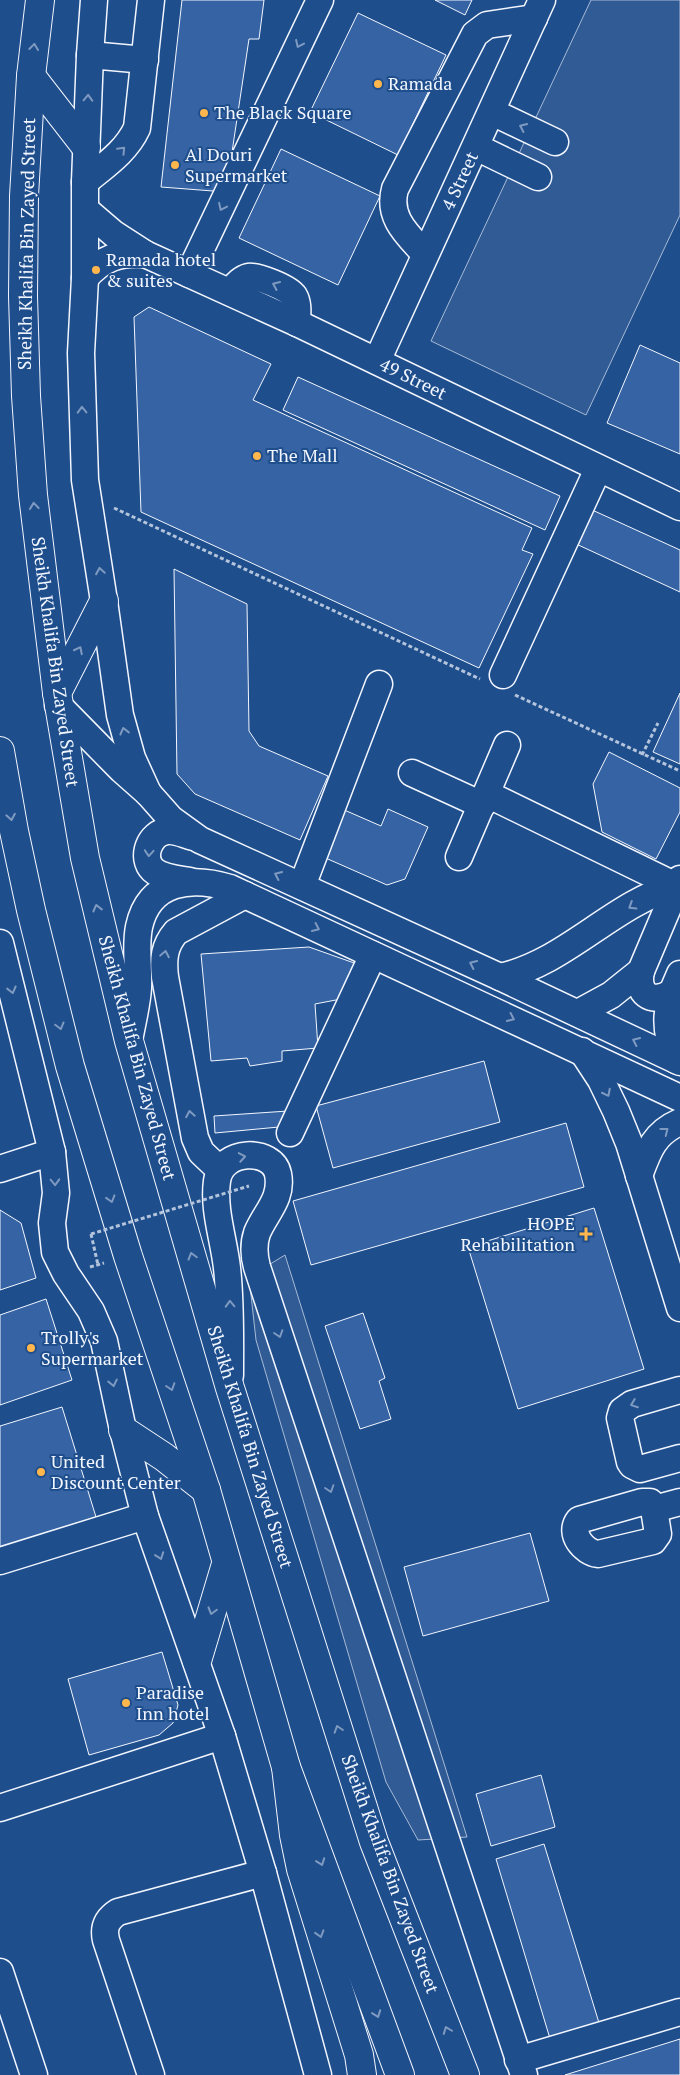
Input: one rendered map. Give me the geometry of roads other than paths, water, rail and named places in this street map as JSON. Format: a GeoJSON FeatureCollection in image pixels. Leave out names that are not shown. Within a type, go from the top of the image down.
{"type":"FeatureCollection","features":[{"type":"Feature","properties":{"kind":"main road","name":"Sheikh Khalifa Bin Zayed Street"},"geometry":{"type":"LineString","coordinates":[[40,0],[31,76],[24,216],[23,296],[26,396],[33,495],[57,699],[85,858],[129,1041],[230,1388],[374,1842],[465,2075]]}},
{"type":"Feature","properties":{"kind":"main road"},"geometry":{"type":"LineString","coordinates":[[31,76],[86,147]]}},
{"type":"Feature","properties":{"kind":"main road"},"geometry":{"type":"LineString","coordinates":[[57,699],[104,601]]}},
{"type":"Feature","properties":{"kind":"main road"},"geometry":{"type":"LineString","coordinates":[[0,751],[14,831],[70,1066],[128,1256],[206,1490],[286,1767],[400,2075]]}},
{"type":"Feature","properties":{"kind":"main road"},"geometry":{"type":"LineString","coordinates":[[123,1430],[164,1457],[206,1490]]}},
{"type":"Feature","properties":{"kind":"main road"},"geometry":{"type":"LineString","coordinates":[[197,1662],[226,1564]]}},
{"type":"Feature","properties":{"kind":"main road"},"geometry":{"type":"LineString","coordinates":[[286,1767],[294,1835],[301,1869],[358,2055],[362,2075]]}},
{"type":"Feature","properties":{"kind":"street"},"geometry":{"type":"LineString","coordinates":[[94,0],[86,147],[85,278],[81,353],[85,480],[118,708],[124,736],[148,793]]}},
{"type":"Feature","properties":{"kind":"street"},"geometry":{"type":"LineString","coordinates":[[85,182],[115,157],[132,139],[139,116],[151,0]]}},
{"type":"Feature","properties":{"kind":"street"},"geometry":{"type":"LineString","coordinates":[[190,274],[320,0]]}},
{"type":"Feature","properties":{"kind":"street"},"geometry":{"type":"LineString","coordinates":[[425,254],[396,220],[392,205],[395,189],[475,34],[487,25],[538,9]]}},
{"type":"Feature","properties":{"kind":"street","name":"4 Street"},"geometry":{"type":"LineString","coordinates":[[376,362],[538,9]]}},
{"type":"Feature","properties":{"kind":"street"},"geometry":{"type":"LineString","coordinates":[[90,55],[145,60]]}},
{"type":"Feature","properties":{"kind":"street"},"geometry":{"type":"LineString","coordinates":[[492,112],[555,142]]}},
{"type":"Feature","properties":{"kind":"street"},"geometry":{"type":"LineString","coordinates":[[476,146],[538,177]]}},
{"type":"Feature","properties":{"kind":"street","name":"49 Street"},"geometry":{"type":"LineString","coordinates":[[86,210],[114,234],[145,254],[297,323],[680,507]]}},
{"type":"Feature","properties":{"kind":"street","name":"49 Street"},"geometry":{"type":"LineString","coordinates":[[85,278],[101,262],[111,257],[122,254],[145,254]]}},
{"type":"Feature","properties":{"kind":"street"},"geometry":{"type":"LineString","coordinates":[[500,683],[598,469]]}},
{"type":"Feature","properties":{"kind":"street"},"geometry":{"type":"LineString","coordinates":[[302,886],[379,684]]}},
{"type":"Feature","properties":{"kind":"street"},"geometry":{"type":"LineString","coordinates":[[57,699],[122,770],[148,793],[171,819],[200,840]]}},
{"type":"Feature","properties":{"kind":"street"},"geometry":{"type":"LineString","coordinates":[[459,857],[508,745]]}},
{"type":"Feature","properties":{"kind":"street"},"geometry":{"type":"LineString","coordinates":[[412,773],[485,799],[678,882]]}},
{"type":"Feature","properties":{"kind":"street"},"geometry":{"type":"LineString","coordinates":[[678,1061],[578,1013],[200,840],[168,831],[160,833],[153,838],[148,846],[148,862],[153,870],[168,877],[216,883],[245,895],[680,1098]]}},
{"type":"Feature","properties":{"kind":"street"},"geometry":{"type":"LineString","coordinates":[[129,1041],[138,990],[138,934],[141,919],[155,896],[176,884],[190,881]]}},
{"type":"Feature","properties":{"kind":"street"},"geometry":{"type":"LineString","coordinates":[[500,977],[514,974],[541,963],[649,896],[678,882]]}},
{"type":"Feature","properties":{"kind":"street"},"geometry":{"type":"LineString","coordinates":[[675,984],[663,998],[655,999],[647,996],[641,988],[639,980],[678,882]]}},
{"type":"Feature","properties":{"kind":"street"},"geometry":{"type":"LineString","coordinates":[[220,1170],[201,1152],[195,1138],[165,977],[164,958],[169,940],[176,932],[245,895]]}},
{"type":"Feature","properties":{"kind":"street"},"geometry":{"type":"LineString","coordinates":[[0,943],[52,1152],[56,1193],[52,1237],[56,1252],[66,1274],[91,1311],[104,1340],[123,1430],[145,1516],[222,1736],[263,1873],[318,2075]]}},
{"type":"Feature","properties":{"kind":"street"},"geometry":{"type":"LineString","coordinates":[[290,1133],[373,954]]}},
{"type":"Feature","properties":{"kind":"street"},"geometry":{"type":"LineString","coordinates":[[578,1013],[611,995],[641,971]]}},
{"type":"Feature","properties":{"kind":"street"},"geometry":{"type":"LineString","coordinates":[[675,984],[667,1011],[667,1028],[670,1045],[678,1061]]}},
{"type":"Feature","properties":{"kind":"street"},"geometry":{"type":"LineString","coordinates":[[582,1051],[601,1080],[629,1143],[680,1308]]}},
{"type":"Feature","properties":{"kind":"street"},"geometry":{"type":"LineString","coordinates":[[639,1176],[648,1153],[658,1135],[680,1122]]}},
{"type":"Feature","properties":{"kind":"street"},"geometry":{"type":"LineString","coordinates":[[0,1169],[52,1152]]}},
{"type":"Feature","properties":{"kind":"street"},"geometry":{"type":"LineString","coordinates":[[230,1388],[229,1289],[216,1200],[217,1181],[220,1170],[227,1161],[238,1156],[251,1155],[265,1159],[275,1166],[278,1172],[279,1184],[273,1207],[257,1234],[254,1245],[257,1267],[521,2067],[680,2012]]}},
{"type":"Feature","properties":{"kind":"street"},"geometry":{"type":"LineString","coordinates":[[680,1390],[632,1404],[622,1412],[620,1418],[630,1462],[636,1468],[640,1469],[680,1458]]}},
{"type":"Feature","properties":{"kind":"street"},"geometry":{"type":"LineString","coordinates":[[654,1509],[680,1502]]}},
{"type":"Feature","properties":{"kind":"street"},"geometry":{"type":"LineString","coordinates":[[0,1561],[145,1516]]}},
{"type":"Feature","properties":{"kind":"street"},"geometry":{"type":"LineString","coordinates":[[0,1808],[222,1736]]}},
{"type":"Feature","properties":{"kind":"street"},"geometry":{"type":"LineString","coordinates":[[151,2075],[106,1940],[105,1928],[107,1922],[118,1912],[263,1873]]}},
{"type":"Feature","properties":{"kind":"street"},"geometry":{"type":"LineString","coordinates":[[0,1972],[34,2075]]}},
{"type":"Feature","properties":{"kind":"place","name":"Ramada"},"geometry":{"type":"Point","coordinates":[378,84]}},
{"type":"Feature","properties":{"kind":"place","name":"The Black Square"},"geometry":{"type":"Point","coordinates":[204,113]}},
{"type":"Feature","properties":{"kind":"place","name":"Al Douri Supermarket"},"geometry":{"type":"Point","coordinates":[175,165]}},
{"type":"Feature","properties":{"kind":"place","name":"Ramada hotel & suites"},"geometry":{"type":"Point","coordinates":[96,270]}},
{"type":"Feature","properties":{"kind":"place","name":"The Mall"},"geometry":{"type":"Point","coordinates":[257,456]}},
{"type":"Feature","properties":{"kind":"place","name":"HOPE Rehabilitation"},"geometry":{"type":"Point","coordinates":[586,1234]}},
{"type":"Feature","properties":{"kind":"place","name":"Trolly's Supermarket"},"geometry":{"type":"Point","coordinates":[31,1348]}},
{"type":"Feature","properties":{"kind":"place","name":"United Discount Center"},"geometry":{"type":"Point","coordinates":[41,1472]}},
{"type":"Feature","properties":{"kind":"place","name":"Paradise Inn hotel"},"geometry":{"type":"Point","coordinates":[126,1703]}}]}
